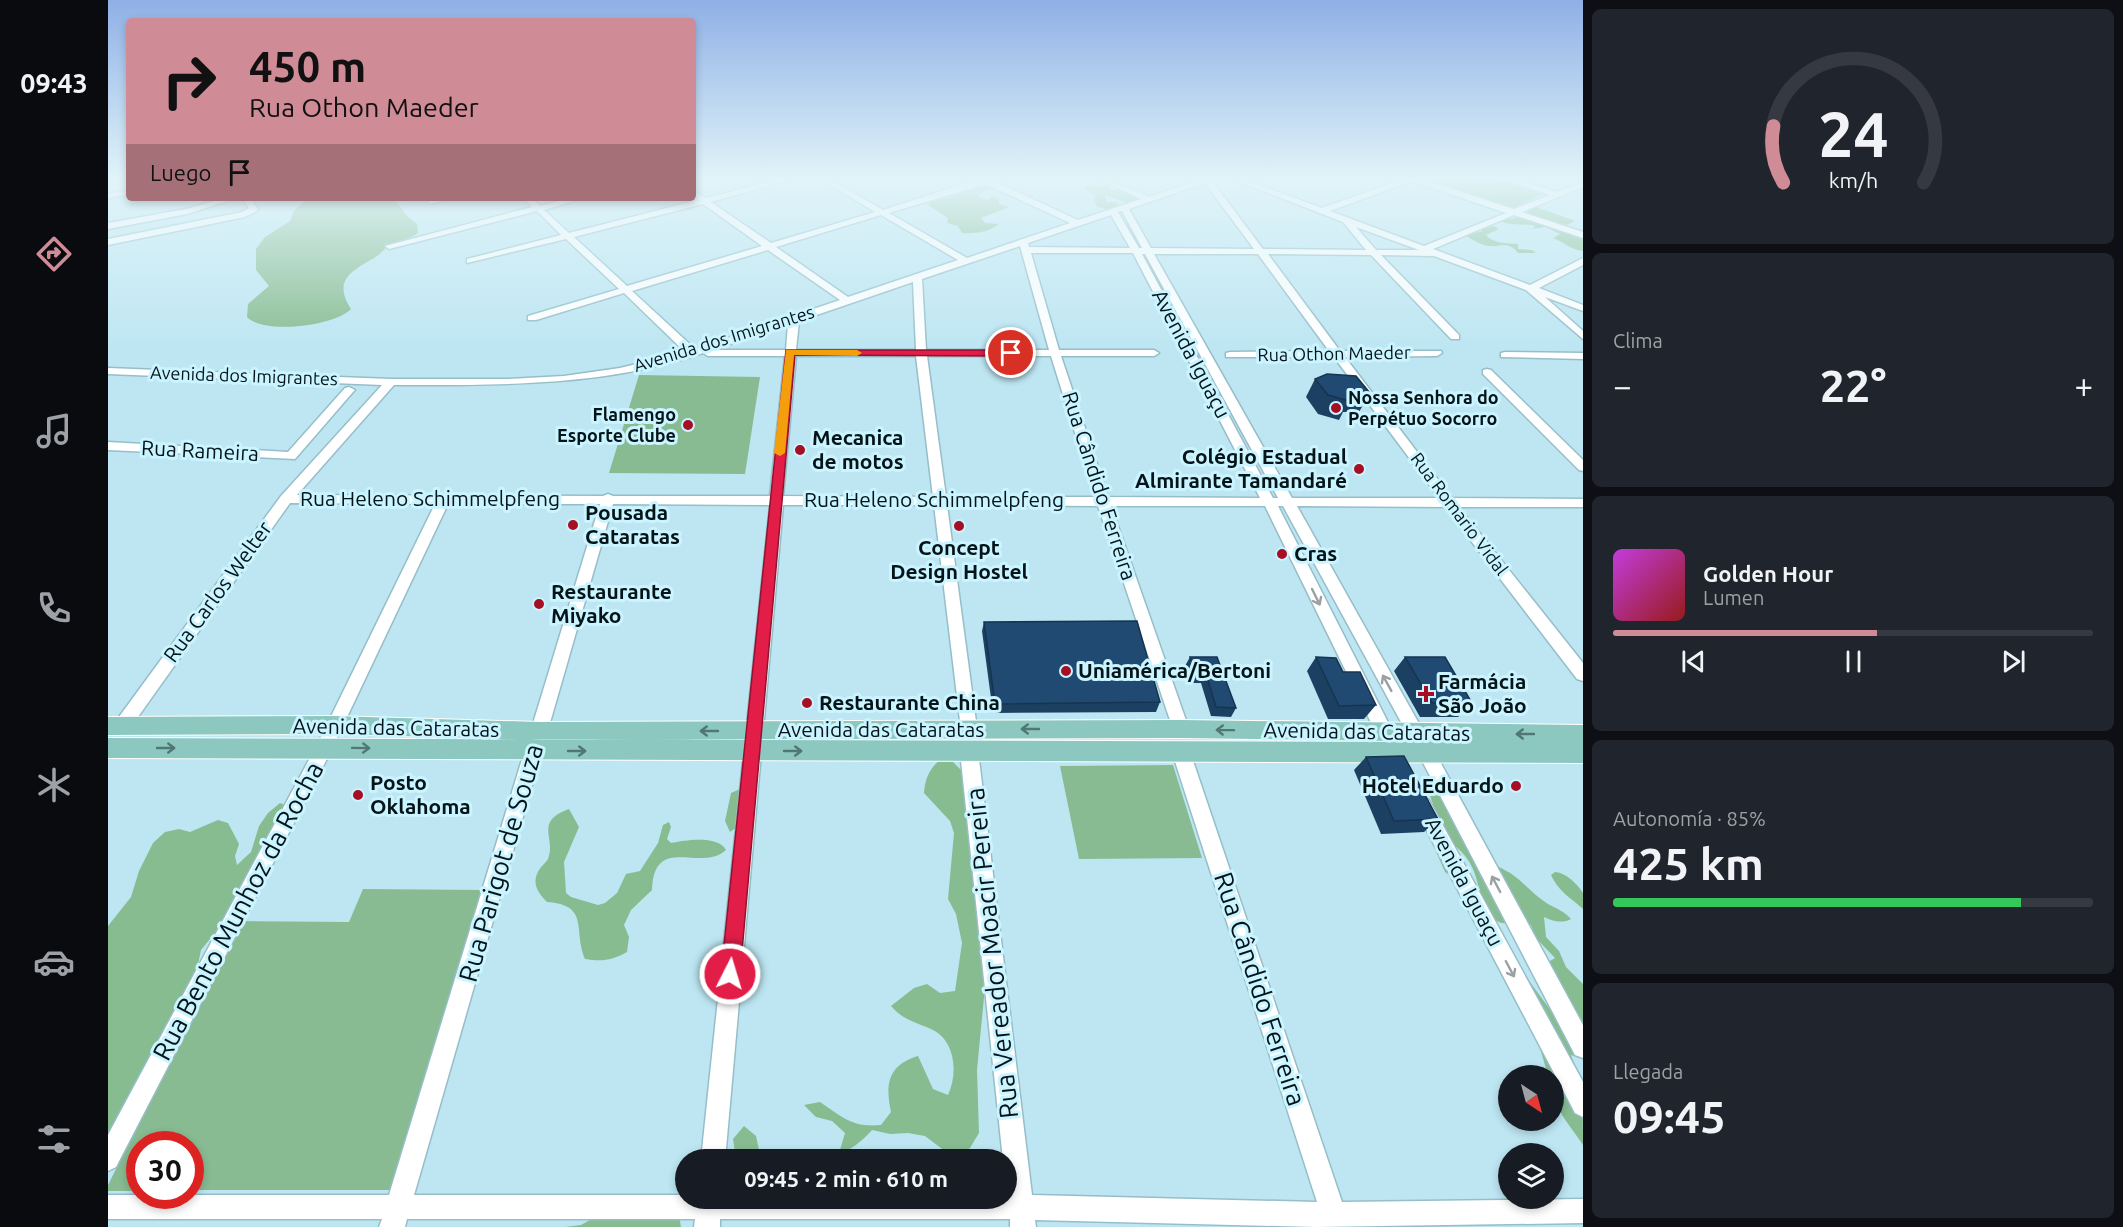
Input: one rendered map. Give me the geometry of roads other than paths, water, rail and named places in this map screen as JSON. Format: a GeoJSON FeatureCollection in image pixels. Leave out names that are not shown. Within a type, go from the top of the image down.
{"type":"FeatureCollection","features":[{"type":"Feature","properties":{"kind":"main road","name":"Avenida das Cataratas"},"geometry":{"type":"LineString","coordinates":[[115,726],[334,725],[537,741]]}},
{"type":"Feature","properties":{"kind":"main road","name":"Avenida das Cataratas"},"geometry":{"type":"LineString","coordinates":[[110,751],[324,748],[537,741],[1420,742],[1583,734]]}},
{"type":"Feature","properties":{"kind":"main road","name":"Avenida das Cataratas"},"geometry":{"type":"LineString","coordinates":[[1420,742],[1583,753]]}},
{"type":"Feature","properties":{"kind":"street"},"geometry":{"type":"LineString","coordinates":[[108,242],[140,235]]}},
{"type":"Feature","properties":{"kind":"street"},"geometry":{"type":"LineString","coordinates":[[389,246],[431,235]]}},
{"type":"Feature","properties":{"kind":"street"},"geometry":{"type":"LineString","coordinates":[[470,261],[571,235]]}},
{"type":"Feature","properties":{"kind":"street"},"geometry":{"type":"LineString","coordinates":[[737,235],[835,305]]}},
{"type":"Feature","properties":{"kind":"street"},"geometry":{"type":"LineString","coordinates":[[754,235],[847,301]]}},
{"type":"Feature","properties":{"kind":"street"},"geometry":{"type":"LineString","coordinates":[[532,318],[810,235]]}},
{"type":"Feature","properties":{"kind":"street"},"geometry":{"type":"LineString","coordinates":[[922,235],[966,261]]}},
{"type":"Feature","properties":{"kind":"street","name":"Avenida dos Imigrantes"},"geometry":{"type":"LineString","coordinates":[[108,371],[448,384],[564,379],[620,371],[693,353],[966,261],[1024,246],[1049,235]]}},
{"type":"Feature","properties":{"kind":"street","name":"Avenida Iguaçu"},"geometry":{"type":"LineString","coordinates":[[1134,235],[1288,503],[1420,742],[1583,1047]]}},
{"type":"Feature","properties":{"kind":"street","name":"Rua Romario Vidal"},"geometry":{"type":"LineString","coordinates":[[1250,235],[1449,503],[1583,675]]}},
{"type":"Feature","properties":{"kind":"street"},"geometry":{"type":"LineString","coordinates":[[1359,235],[1455,337]]}},
{"type":"Feature","properties":{"kind":"street"},"geometry":{"type":"LineString","coordinates":[[1388,235],[1583,308]]}},
{"type":"Feature","properties":{"kind":"street"},"geometry":{"type":"LineString","coordinates":[[1425,249],[1458,235]]}},
{"type":"Feature","properties":{"kind":"street"},"geometry":{"type":"LineString","coordinates":[[568,236],[693,353],[1154,353]]}},
{"type":"Feature","properties":{"kind":"street"},"geometry":{"type":"LineString","coordinates":[[1024,246],[1143,251],[1436,253]]}},
{"type":"Feature","properties":{"kind":"street","name":"Rua Cândido Ferreira"},"geometry":{"type":"LineString","coordinates":[[1024,246],[1055,353],[1336,1221]]}},
{"type":"Feature","properties":{"kind":"street","name":"Avenida Iguaçu"},"geometry":{"type":"LineString","coordinates":[[1143,251],[1405,772]]}},
{"type":"Feature","properties":{"kind":"street"},"geometry":{"type":"LineString","coordinates":[[1530,289],[1583,261]]}},
{"type":"Feature","properties":{"kind":"street","name":"Rua Vereador Moacir Pereira"},"geometry":{"type":"LineString","coordinates":[[917,278],[921,353],[969,740],[1022,1217]]}},
{"type":"Feature","properties":{"kind":"street"},"geometry":{"type":"LineString","coordinates":[[1530,289],[1583,336]]}},
{"type":"Feature","properties":{"kind":"street"},"geometry":{"type":"LineString","coordinates":[[714,1149],[794,319]]}},
{"type":"Feature","properties":{"kind":"street","name":"Rua Othon Maeder"},"geometry":{"type":"LineString","coordinates":[[1230,355],[1437,353]]}},
{"type":"Feature","properties":{"kind":"street"},"geometry":{"type":"LineString","coordinates":[[1505,355],[1583,356]]}},
{"type":"Feature","properties":{"kind":"street"},"geometry":{"type":"LineString","coordinates":[[1487,372],[1583,467]]}},
{"type":"Feature","properties":{"kind":"street","name":"Rua Rameira"},"geometry":{"type":"LineString","coordinates":[[108,381],[349,390],[291,456],[108,446]]}},
{"type":"Feature","properties":{"kind":"street","name":"Rua Carlos Welter"},"geometry":{"type":"LineString","coordinates":[[115,726],[286,499],[391,382]]}},
{"type":"Feature","properties":{"kind":"street","name":"Rua Heleno Schimmelpfeng"},"geometry":{"type":"LineString","coordinates":[[286,499],[608,498],[1270,504],[1583,503]]}},
{"type":"Feature","properties":{"kind":"street","name":"Rua Parigot de Souza"},"geometry":{"type":"LineString","coordinates":[[395,1217],[608,498]]}},
{"type":"Feature","properties":{"kind":"street","name":"Rua Bento Munhoz da Rocha"},"geometry":{"type":"LineString","coordinates":[[108,1159],[324,748],[444,499]]}},
{"type":"Feature","properties":{"kind":"street","name":"Avenida Iguaçu"},"geometry":{"type":"LineString","coordinates":[[1416,792],[1583,1105]]}},
{"type":"Feature","properties":{"kind":"street"},"geometry":{"type":"LineString","coordinates":[[108,1207],[395,1217],[708,1210],[1336,1221],[1583,1211]]}},
{"type":"Feature","properties":{"kind":"place","name":"Nossa Senhora do Perpétuo Socorro"},"geometry":{"type":"Point","coordinates":[1336,408]}},
{"type":"Feature","properties":{"kind":"place","name":"Flamengo Esporte Clube"},"geometry":{"type":"Point","coordinates":[688,425]}},
{"type":"Feature","properties":{"kind":"place","name":"Mecanica de motos"},"geometry":{"type":"Point","coordinates":[800,450]}},
{"type":"Feature","properties":{"kind":"place","name":"Colégio Estadual Almirante Tamandaré"},"geometry":{"type":"Point","coordinates":[1359,469]}},
{"type":"Feature","properties":{"kind":"place","name":"Pousada Cataratas"},"geometry":{"type":"Point","coordinates":[573,525]}},
{"type":"Feature","properties":{"kind":"place","name":"Concept Design Hostel"},"geometry":{"type":"Point","coordinates":[959,526]}},
{"type":"Feature","properties":{"kind":"place","name":"Cras"},"geometry":{"type":"Point","coordinates":[1282,554]}},
{"type":"Feature","properties":{"kind":"place","name":"Restaurante Miyako"},"geometry":{"type":"Point","coordinates":[539,604]}},
{"type":"Feature","properties":{"kind":"place","name":"Uniamérica/Bertoni"},"geometry":{"type":"Point","coordinates":[1066,671]}},
{"type":"Feature","properties":{"kind":"place","name":"Farmácia São João"},"geometry":{"type":"Point","coordinates":[1426,694]}},
{"type":"Feature","properties":{"kind":"place","name":"Restaurante China"},"geometry":{"type":"Point","coordinates":[807,703]}},
{"type":"Feature","properties":{"kind":"place","name":"Hotel Eduardo"},"geometry":{"type":"Point","coordinates":[1516,786]}},
{"type":"Feature","properties":{"kind":"place","name":"Posto Oklahoma"},"geometry":{"type":"Point","coordinates":[358,795]}}]}
